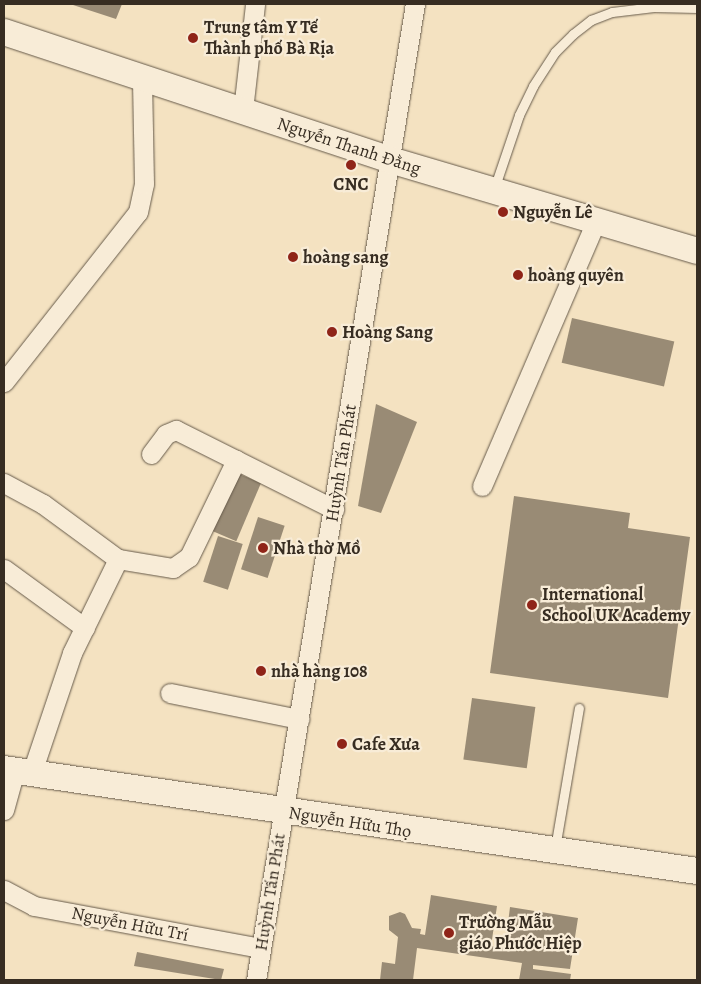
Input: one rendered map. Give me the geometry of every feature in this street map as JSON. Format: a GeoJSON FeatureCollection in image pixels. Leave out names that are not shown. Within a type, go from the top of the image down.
{"type":"FeatureCollection","features":[{"type":"Feature","properties":{"kind":"main road","name":"Nguyễn Thanh Đằng"},"geometry":{"type":"LineString","coordinates":[[4,32],[142,76],[390,160],[697,251]]}},
{"type":"Feature","properties":{"kind":"main road","name":"Nguyễn Hữu Thọ"},"geometry":{"type":"LineString","coordinates":[[17,771],[554,853],[697,871]]}},
{"type":"Feature","properties":{"kind":"street"},"geometry":{"type":"LineString","coordinates":[[243,110],[255,4]]}},
{"type":"Feature","properties":{"kind":"street","name":"Huỳnh Tấn Phát"},"geometry":{"type":"LineString","coordinates":[[256,980],[415,4]]}},
{"type":"Feature","properties":{"kind":"street"},"geometry":{"type":"LineString","coordinates":[[4,382],[138,212],[144,184],[142,76]]}},
{"type":"Feature","properties":{"kind":"street"},"geometry":{"type":"LineString","coordinates":[[482,486],[595,222]]}},
{"type":"Feature","properties":{"kind":"street"},"geometry":{"type":"LineString","coordinates":[[151,454],[166,434],[176,430],[334,509]]}},
{"type":"Feature","properties":{"kind":"street"},"geometry":{"type":"LineString","coordinates":[[4,483],[43,504],[118,559],[158,568],[182,564],[236,460]]}},
{"type":"Feature","properties":{"kind":"street"},"geometry":{"type":"LineString","coordinates":[[4,810],[17,771],[118,559]]}},
{"type":"Feature","properties":{"kind":"street"},"geometry":{"type":"LineString","coordinates":[[4,570],[85,628]]}},
{"type":"Feature","properties":{"kind":"street"},"geometry":{"type":"LineString","coordinates":[[170,693],[299,718]]}},
{"type":"Feature","properties":{"kind":"street","name":"Nguyễn Hữu Trí"},"geometry":{"type":"LineString","coordinates":[[6,893],[34,906],[261,948]]}},
{"type":"Feature","properties":{"kind":"lane"},"geometry":{"type":"LineString","coordinates":[[493,192],[519,115],[533,86],[555,52],[573,34],[591,20],[612,12],[654,7],[697,8]]}},
{"type":"Feature","properties":{"kind":"lane"},"geometry":{"type":"LineString","coordinates":[[554,853],[579,708]]}},
{"type":"Feature","properties":{"kind":"building"},"geometry":{"type":"Polygon","coordinates":[[[70,4],[122,4],[116,19],[70,4]]]}},
{"type":"Feature","properties":{"kind":"building"},"geometry":{"type":"Polygon","coordinates":[[[572,318],[674,342],[664,386],[562,363],[572,318]]]}},
{"type":"Feature","properties":{"kind":"building"},"geometry":{"type":"Polygon","coordinates":[[[376,404],[417,422],[381,513],[358,506],[376,404]]]}},
{"type":"Feature","properties":{"kind":"building"},"geometry":{"type":"Polygon","coordinates":[[[237,473],[261,483],[236,541],[212,531],[237,473]]]}},
{"type":"Feature","properties":{"kind":"building"},"geometry":{"type":"Polygon","coordinates":[[[514,496],[630,513],[628,528],[690,537],[668,698],[490,673],[514,496]]]}},
{"type":"Feature","properties":{"kind":"building","name":"Nhà thờ Mồ"},"geometry":{"type":"Polygon","coordinates":[[[258,517],[285,526],[268,578],[241,569],[258,517]]]}},
{"type":"Feature","properties":{"kind":"building"},"geometry":{"type":"Polygon","coordinates":[[[218,536],[243,544],[228,590],[203,582],[218,536]]]}},
{"type":"Feature","properties":{"kind":"building"},"geometry":{"type":"Polygon","coordinates":[[[472,698],[535,707],[527,768],[463,759],[472,698]]]}},
{"type":"Feature","properties":{"kind":"building"},"geometry":{"type":"Polygon","coordinates":[[[431,895],[497,906],[491,946],[505,947],[510,907],[578,918],[570,969],[533,965],[533,969],[571,974],[570,980],[519,980],[522,963],[417,948],[413,980],[380,980],[382,962],[395,964],[398,937],[389,930],[389,916],[400,912],[405,914],[412,928],[421,929],[420,934],[425,935],[431,895]]]}},
{"type":"Feature","properties":{"kind":"building"},"geometry":{"type":"Polygon","coordinates":[[[137,952],[224,969],[221,980],[134,966],[137,952]]]}},
{"type":"Feature","properties":{"kind":"place","name":"Trung tâm Y Tế Thành phố Bà Rịa"},"geometry":{"type":"Point","coordinates":[193,38]}},
{"type":"Feature","properties":{"kind":"place","name":"CNC"},"geometry":{"type":"Point","coordinates":[351,165]}},
{"type":"Feature","properties":{"kind":"place","name":"Nguyễn Lê"},"geometry":{"type":"Point","coordinates":[503,212]}},
{"type":"Feature","properties":{"kind":"place","name":"hoàng sang"},"geometry":{"type":"Point","coordinates":[293,257]}},
{"type":"Feature","properties":{"kind":"place","name":"hoàng quyên"},"geometry":{"type":"Point","coordinates":[518,275]}},
{"type":"Feature","properties":{"kind":"place","name":"Hoàng Sang"},"geometry":{"type":"Point","coordinates":[332,332]}},
{"type":"Feature","properties":{"kind":"place","name":"Nhà thờ Mồ"},"geometry":{"type":"Point","coordinates":[263,548]}},
{"type":"Feature","properties":{"kind":"place","name":"International School UK Academy"},"geometry":{"type":"Point","coordinates":[532,605]}},
{"type":"Feature","properties":{"kind":"place","name":"nhà hàng 108"},"geometry":{"type":"Point","coordinates":[261,671]}},
{"type":"Feature","properties":{"kind":"place","name":"Cafe Xưa"},"geometry":{"type":"Point","coordinates":[342,744]}},
{"type":"Feature","properties":{"kind":"place","name":"Trường Mẫu giáo Phước Hiệp"},"geometry":{"type":"Point","coordinates":[449,933]}}]}
